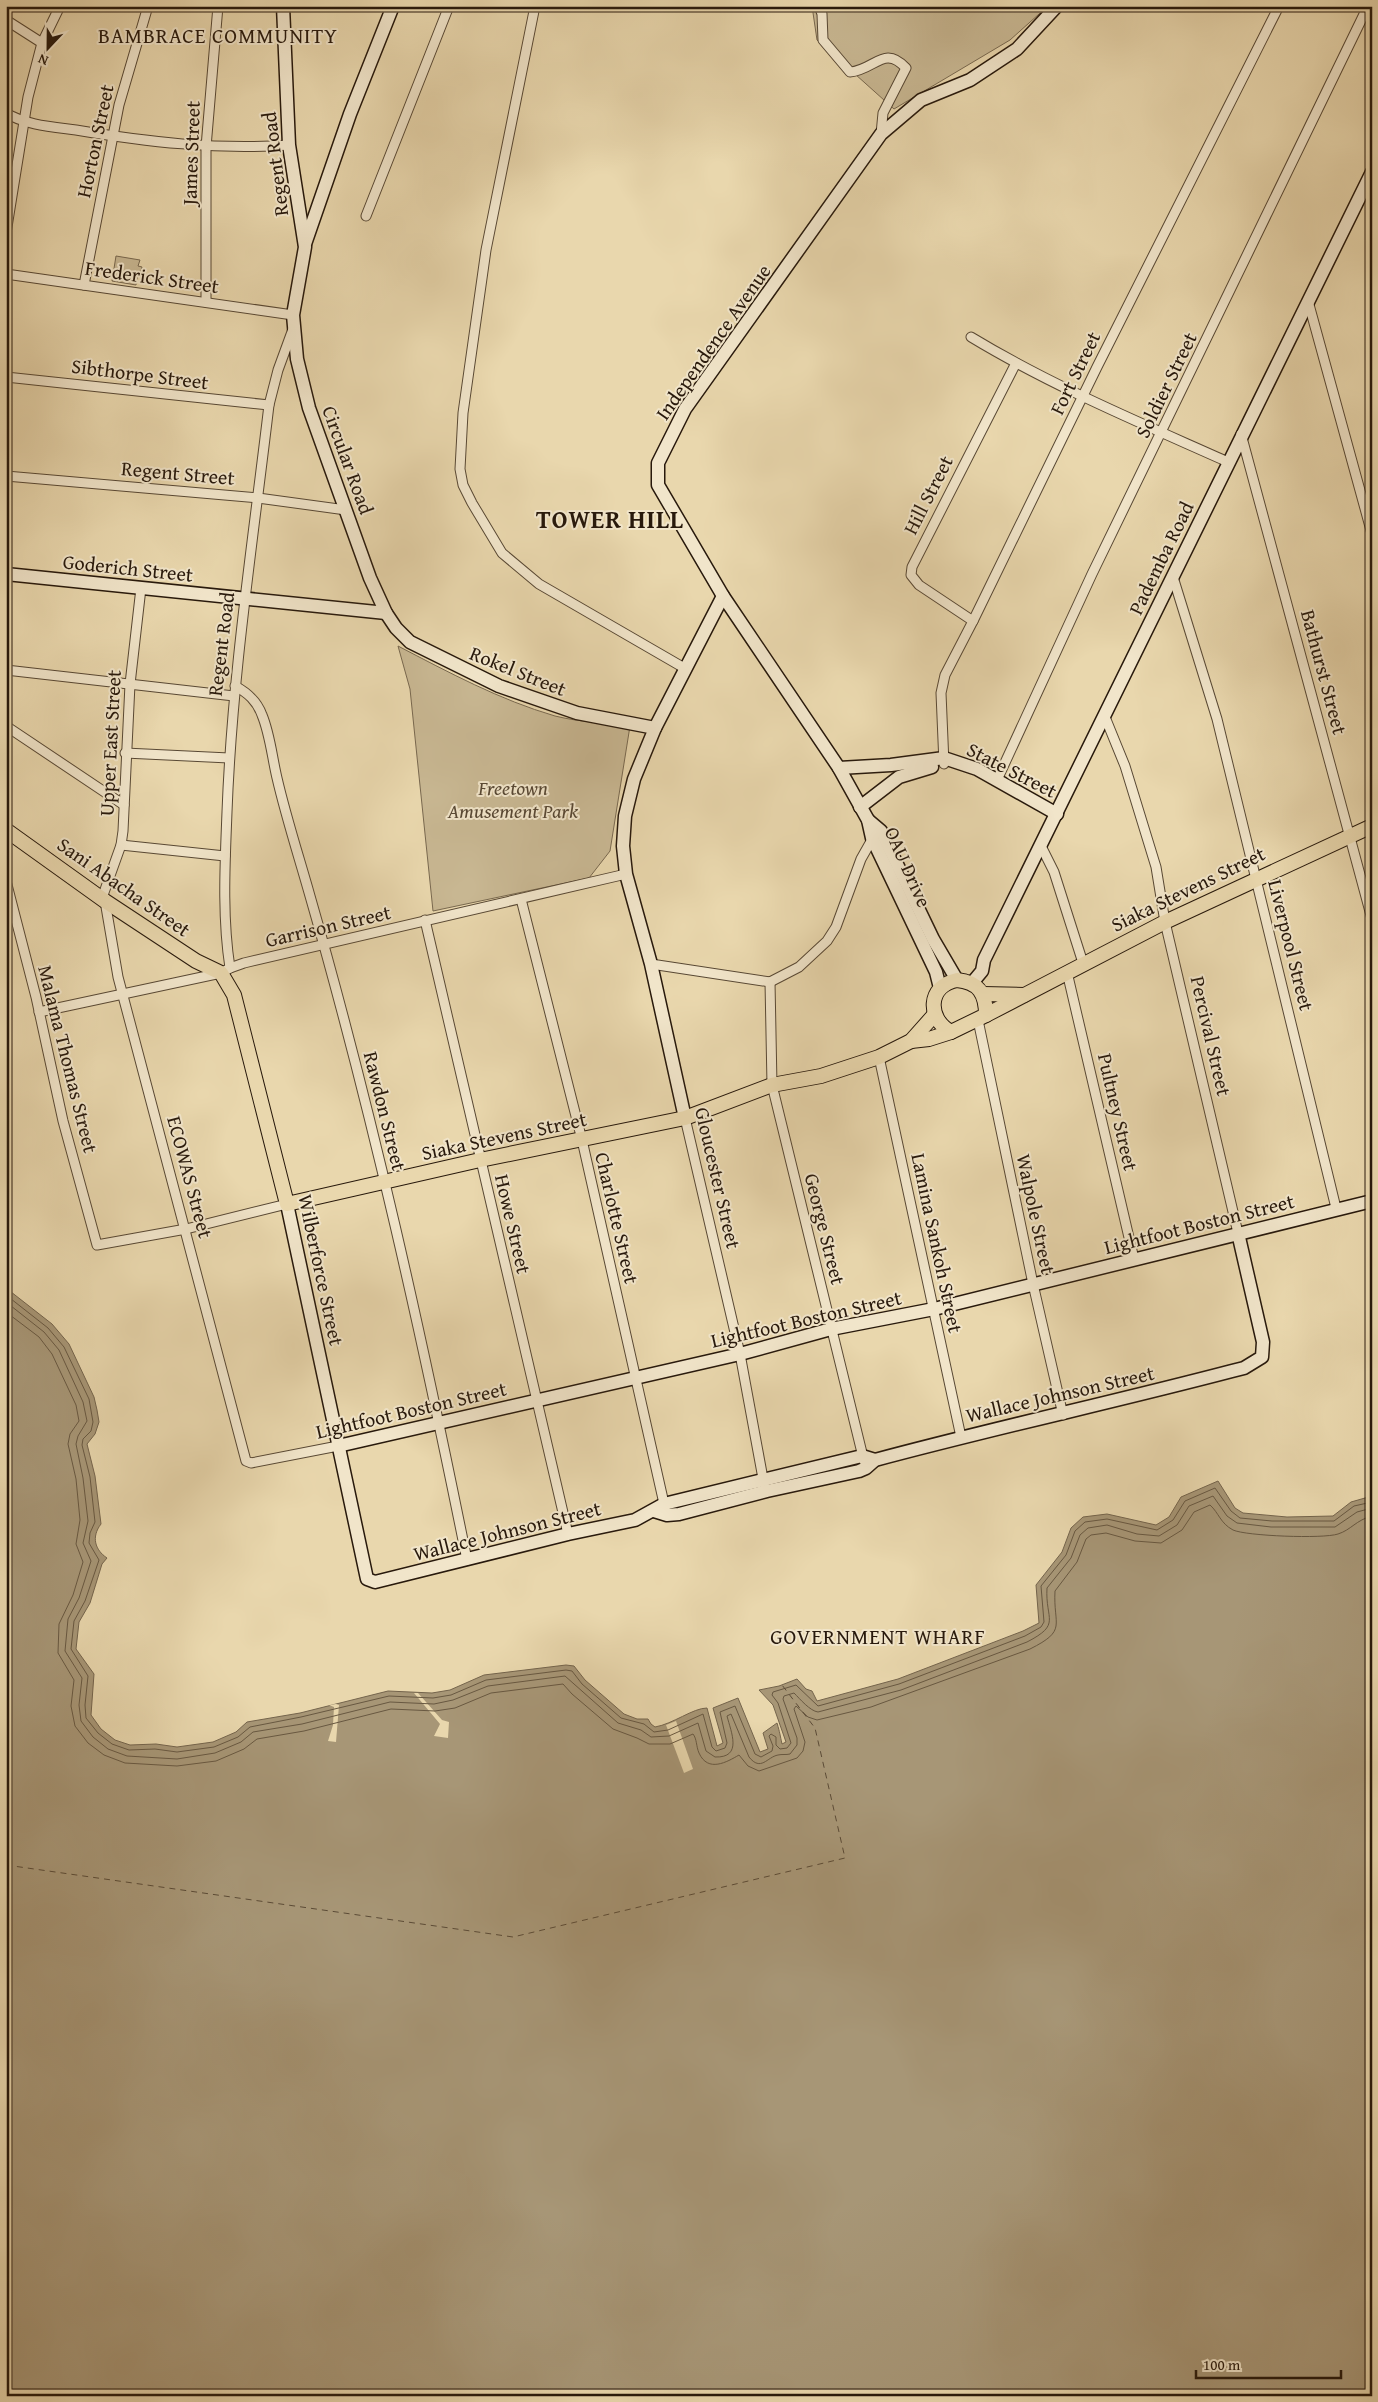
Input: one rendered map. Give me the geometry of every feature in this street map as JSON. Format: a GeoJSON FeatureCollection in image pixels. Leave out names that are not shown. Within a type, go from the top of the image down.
{"type":"FeatureCollection","features":[{"type":"Feature","properties":{"kind":"main road","name":"Regent Road"},"geometry":{"type":"LineString","coordinates":[[283,6],[289,144],[305,247],[293,315]]}},
{"type":"Feature","properties":{"kind":"main road"},"geometry":{"type":"LineString","coordinates":[[305,247],[350,114],[393,6]]}},
{"type":"Feature","properties":{"kind":"main road"},"geometry":{"type":"LineString","coordinates":[[881,134],[921,100],[970,80],[1017,49],[1057,6]]}},
{"type":"Feature","properties":{"kind":"main road","name":"Independence Avenue"},"geometry":{"type":"LineString","coordinates":[[868,820],[839,768],[723,596],[658,485],[658,463],[685,409],[881,134]]}},
{"type":"Feature","properties":{"kind":"main road","name":"Pademba Road"},"geometry":{"type":"LineString","coordinates":[[978,989],[989,976],[984,960],[1105,717],[1241,434],[1372,172]]}},
{"type":"Feature","properties":{"kind":"main road","name":"Circular Road"},"geometry":{"type":"LineString","coordinates":[[293,315],[297,359],[309,408],[370,578],[386,614]]}},
{"type":"Feature","properties":{"kind":"main road","name":"Goderich Street"},"geometry":{"type":"LineString","coordinates":[[6,574],[386,614]]}},
{"type":"Feature","properties":{"kind":"main road","name":"Gloucester Street"},"geometry":{"type":"LineString","coordinates":[[685,1118],[651,964],[626,874],[623,846],[625,816],[634,779],[654,728],[723,596]]}},
{"type":"Feature","properties":{"kind":"main road","name":"Rokel Street"},"geometry":{"type":"LineString","coordinates":[[386,614],[396,628],[410,642],[498,686],[577,713],[654,728]]}},
{"type":"Feature","properties":{"kind":"main road","name":"State Street"},"geometry":{"type":"LineString","coordinates":[[860,807],[899,777],[946,761]]}},
{"type":"Feature","properties":{"kind":"main road","name":"State Street"},"geometry":{"type":"LineString","coordinates":[[839,768],[946,761],[968,765],[1057,814]]}},
{"type":"Feature","properties":{"kind":"main road","name":"OAU Drive"},"geometry":{"type":"LineString","coordinates":[[868,820],[957,980]]}},
{"type":"Feature","properties":{"kind":"main road","name":"Siaka Stevens Street"},"geometry":{"type":"LineString","coordinates":[[982,1017],[1165,922],[1372,826]]}},
{"type":"Feature","properties":{"kind":"main road","name":"Sani Abacha Street"},"geometry":{"type":"LineString","coordinates":[[6,830],[103,899],[196,961],[225,971]]}},
{"type":"Feature","properties":{"kind":"main road","name":"OAU Drive"},"geometry":{"type":"LineString","coordinates":[[876,834],[936,972],[940,988]]}},
{"type":"Feature","properties":{"kind":"main road","name":"Wilberforce Street"},"geometry":{"type":"LineString","coordinates":[[225,971],[234,995],[288,1204],[367,1580]]}},
{"type":"Feature","properties":{"kind":"main road"},"geometry":{"type":"LineString","coordinates":[[978,989],[982,1017],[951,1032],[942,1027],[934,1014],[935,996],[940,988],[951,981],[957,980],[978,989],[1025,995]]}},
{"type":"Feature","properties":{"kind":"main road","name":"Siaka Stevens Street"},"geometry":{"type":"LineString","coordinates":[[911,1041],[934,1014]]}},
{"type":"Feature","properties":{"kind":"main road","name":"Siaka Stevens Street"},"geometry":{"type":"LineString","coordinates":[[288,1204],[480,1160],[685,1118],[772,1085],[821,1076],[879,1057],[911,1041],[929,1039],[951,1032]]}},
{"type":"Feature","properties":{"kind":"main road","name":"Lightfoot Boston Street"},"geometry":{"type":"LineString","coordinates":[[338,1446],[740,1354],[831,1329],[934,1309],[1336,1208],[1372,1201]]}},
{"type":"Feature","properties":{"kind":"main road","name":"Percival Street"},"geometry":{"type":"LineString","coordinates":[[1238,1233],[1262,1342],[1262,1357],[1253,1364]]}},
{"type":"Feature","properties":{"kind":"main road","name":"Wallace Johnson Street"},"geometry":{"type":"LineString","coordinates":[[367,1580],[375,1582],[568,1534],[634,1520],[661,1510],[868,1462],[961,1437],[1063,1415],[1244,1368],[1253,1364]]}},
{"type":"Feature","properties":{"kind":"street"},"geometry":{"type":"LineString","coordinates":[[6,233],[23,120],[42,43],[60,6]]}},
{"type":"Feature","properties":{"kind":"street","name":"Horton Street"},"geometry":{"type":"LineString","coordinates":[[84,285],[112,136],[127,72],[148,6]]}},
{"type":"Feature","properties":{"kind":"street","name":"James Street"},"geometry":{"type":"LineString","coordinates":[[206,302],[206,147],[218,6]]}},
{"type":"Feature","properties":{"kind":"street"},"geometry":{"type":"LineString","coordinates":[[366,216],[449,6]]}},
{"type":"Feature","properties":{"kind":"street"},"geometry":{"type":"LineString","coordinates":[[535,6],[486,250],[468,366],[462,413],[460,462],[464,485],[487,531],[502,552],[517,567],[539,584],[686,669]]}},
{"type":"Feature","properties":{"kind":"street","name":"Independence Avenue"},"geometry":{"type":"LineString","coordinates":[[819,6],[822,14],[823,40],[850,72],[859,71],[885,56],[897,58],[906,68],[884,113],[881,134]]}},
{"type":"Feature","properties":{"kind":"street","name":"Fort Street"},"geometry":{"type":"LineString","coordinates":[[946,761],[940,693],[945,675],[974,621],[1279,6]]}},
{"type":"Feature","properties":{"kind":"street","name":"Soldier Street"},"geometry":{"type":"LineString","coordinates":[[997,780],[1032,701],[1368,6]]}},
{"type":"Feature","properties":{"kind":"street"},"geometry":{"type":"LineString","coordinates":[[6,20],[42,43]]}},
{"type":"Feature","properties":{"kind":"street"},"geometry":{"type":"LineString","coordinates":[[8,117],[112,136],[206,147],[242,148],[289,144]]}},
{"type":"Feature","properties":{"kind":"street","name":"Frederick Street"},"geometry":{"type":"LineString","coordinates":[[6,274],[293,315]]}},
{"type":"Feature","properties":{"kind":"street"},"geometry":{"type":"LineString","coordinates":[[1308,301],[1372,534]]}},
{"type":"Feature","properties":{"kind":"street","name":"Regent Road"},"geometry":{"type":"LineString","coordinates":[[225,971],[225,856],[229,758],[235,686],[269,405],[278,370],[293,328]]}},
{"type":"Feature","properties":{"kind":"street"},"geometry":{"type":"LineString","coordinates":[[971,337],[1016,363],[1228,462]]}},
{"type":"Feature","properties":{"kind":"street","name":"Hill Street"},"geometry":{"type":"LineString","coordinates":[[974,621],[918,585],[912,575],[912,567],[1016,363]]}},
{"type":"Feature","properties":{"kind":"street","name":"Sibthorpe Street"},"geometry":{"type":"LineString","coordinates":[[6,377],[269,405]]}},
{"type":"Feature","properties":{"kind":"street","name":"Bathurst Street"},"geometry":{"type":"LineString","coordinates":[[1241,434],[1372,919]]}},
{"type":"Feature","properties":{"kind":"street","name":"Regent Street"},"geometry":{"type":"LineString","coordinates":[[6,476],[258,498],[346,510]]}},
{"type":"Feature","properties":{"kind":"street","name":"Liverpool Street"},"geometry":{"type":"LineString","coordinates":[[1173,577],[1217,719],[1336,1208]]}},
{"type":"Feature","properties":{"kind":"street","name":"Upper East Street"},"geometry":{"type":"LineString","coordinates":[[103,899],[121,845],[130,684],[141,588]]}},
{"type":"Feature","properties":{"kind":"street"},"geometry":{"type":"LineString","coordinates":[[6,670],[234,696]]}},
{"type":"Feature","properties":{"kind":"street","name":"Rawdon Street"},"geometry":{"type":"LineString","coordinates":[[235,686],[255,700],[263,716],[277,779],[324,945],[386,1183],[439,1422],[467,1560]]}},
{"type":"Feature","properties":{"kind":"street","name":"Percival Street"},"geometry":{"type":"LineString","coordinates":[[1105,717],[1141,812],[1156,867],[1165,922],[1238,1233]]}},
{"type":"Feature","properties":{"kind":"street"},"geometry":{"type":"LineString","coordinates":[[6,726],[124,805]]}},
{"type":"Feature","properties":{"kind":"street"},"geometry":{"type":"LineString","coordinates":[[126,753],[229,758]]}},
{"type":"Feature","properties":{"kind":"street"},"geometry":{"type":"LineString","coordinates":[[651,964],[770,982],[799,967],[827,941],[836,927],[861,859],[876,834]]}},
{"type":"Feature","properties":{"kind":"street"},"geometry":{"type":"LineString","coordinates":[[121,845],[225,856]]}},
{"type":"Feature","properties":{"kind":"street"},"geometry":{"type":"LineString","coordinates":[[1041,846],[1054,872],[1083,963]]}},
{"type":"Feature","properties":{"kind":"street","name":"Garrison Street"},"geometry":{"type":"LineString","coordinates":[[39,1012],[123,995],[425,920],[626,874]]}},
{"type":"Feature","properties":{"kind":"street","name":"Malama Thomas Street"},"geometry":{"type":"LineString","coordinates":[[6,882],[39,1012],[61,1111],[98,1245]]}},
{"type":"Feature","properties":{"kind":"street","name":"ECOWAS Street"},"geometry":{"type":"LineString","coordinates":[[103,899],[123,995],[246,1460]]}},
{"type":"Feature","properties":{"kind":"street","name":"Charlotte Street"},"geometry":{"type":"LineString","coordinates":[[521,899],[582,1140],[636,1377],[661,1510]]}},
{"type":"Feature","properties":{"kind":"street","name":"Howe Street"},"geometry":{"type":"LineString","coordinates":[[425,920],[535,1400],[568,1534]]}},
{"type":"Feature","properties":{"kind":"street","name":"Pultney Street"},"geometry":{"type":"LineString","coordinates":[[1067,972],[1134,1259]]}},
{"type":"Feature","properties":{"kind":"street","name":"George Street"},"geometry":{"type":"LineString","coordinates":[[770,982],[772,1085],[831,1329],[868,1462]]}},
{"type":"Feature","properties":{"kind":"street","name":"Walpole Street"},"geometry":{"type":"LineString","coordinates":[[982,1017],[1033,1284],[1063,1415]]}},
{"type":"Feature","properties":{"kind":"street","name":"Lamina Sankoh Street"},"geometry":{"type":"LineString","coordinates":[[879,1057],[961,1437]]}},
{"type":"Feature","properties":{"kind":"street","name":"Gloucester Street"},"geometry":{"type":"LineString","coordinates":[[685,1118],[740,1354],[765,1486]]}},
{"type":"Feature","properties":{"kind":"street","name":"Siaka Stevens Street"},"geometry":{"type":"LineString","coordinates":[[98,1245],[186,1229],[288,1204]]}},
{"type":"Feature","properties":{"kind":"street","name":"Lightfoot Boston Street"},"geometry":{"type":"LineString","coordinates":[[246,1460],[251,1463],[291,1457],[338,1446]]}},
{"type":"Feature","properties":{"kind":"green space"},"geometry":{"type":"Polygon","coordinates":[[[812,6],[1048,6],[1010,40],[894,109],[817,40],[812,6]]]}},
{"type":"Feature","properties":{"kind":"green space"},"geometry":{"type":"Polygon","coordinates":[[[116,256],[140,260],[138,266],[142,267],[141,271],[138,272],[136,285],[112,281],[116,256]]]}},
{"type":"Feature","properties":{"kind":"green space","name":"Freetown Amusement Park"},"geometry":{"type":"Polygon","coordinates":[[[398,646],[475,685],[514,702],[573,720],[630,726],[610,851],[589,878],[433,911],[410,689],[398,646]]]}},
{"type":"Feature","properties":{"kind":"water"},"geometry":{"type":"Polygon","coordinates":[[[6,1288],[52,1324],[69,1344],[94,1397],[99,1422],[95,1434],[87,1444],[95,1476],[101,1524],[95,1538],[97,1547],[107,1558],[102,1564],[90,1603],[79,1622],[76,1649],[94,1674],[91,1715],[101,1729],[115,1740],[130,1745],[156,1744],[177,1747],[213,1742],[236,1732],[247,1722],[300,1713],[388,1691],[432,1693],[450,1690],[484,1675],[566,1665],[574,1666],[585,1680],[624,1714],[637,1719],[648,1719],[655,1727],[707,1708],[717,1746],[723,1743],[713,1708],[738,1698],[760,1752],[768,1749],[763,1733],[777,1723],[782,1744],[786,1742],[773,1705],[759,1690],[779,1686],[797,1679],[806,1689],[812,1691],[817,1701],[898,1679],[1023,1631],[1039,1623],[1036,1585],[1062,1552],[1071,1528],[1083,1517],[1107,1514],[1156,1525],[1169,1517],[1181,1497],[1218,1481],[1235,1508],[1243,1513],[1287,1517],[1333,1516],[1351,1502],[1372,1496],[1372,2396],[6,2396],[6,1288]]]}},
{"type":"Feature","properties":{"kind":"pier"},"geometry":{"type":"Polygon","coordinates":[[[414,1693],[418,1693],[442,1720],[449,1722],[448,1738],[434,1736],[440,1724],[414,1693]]]}},
{"type":"Feature","properties":{"kind":"pier"},"geometry":{"type":"Polygon","coordinates":[[[329,1705],[339,1705],[336,1742],[328,1741],[333,1725],[334,1707],[329,1705]]]}},
{"type":"Feature","properties":{"kind":"pier"},"geometry":{"type":"Polygon","coordinates":[[[676,1721],[693,1769],[684,1773],[666,1725],[676,1721]]]}},
{"type":"Feature","properties":{"kind":"ferry route"},"geometry":{"type":"LineString","coordinates":[[6,1865],[513,1937],[845,1858],[815,1728],[782,1685]]}},
{"type":"Feature","properties":{"kind":"district","name":"BAMBRACE COMMUNITY"},"geometry":{"type":"Point","coordinates":[218,36]}},
{"type":"Feature","properties":{"kind":"district","name":"TOWER HILL"},"geometry":{"type":"Point","coordinates":[610,519]}},
{"type":"Feature","properties":{"kind":"district","name":"GOVERNMENT WHARF"},"geometry":{"type":"Point","coordinates":[878,1637]}}]}
